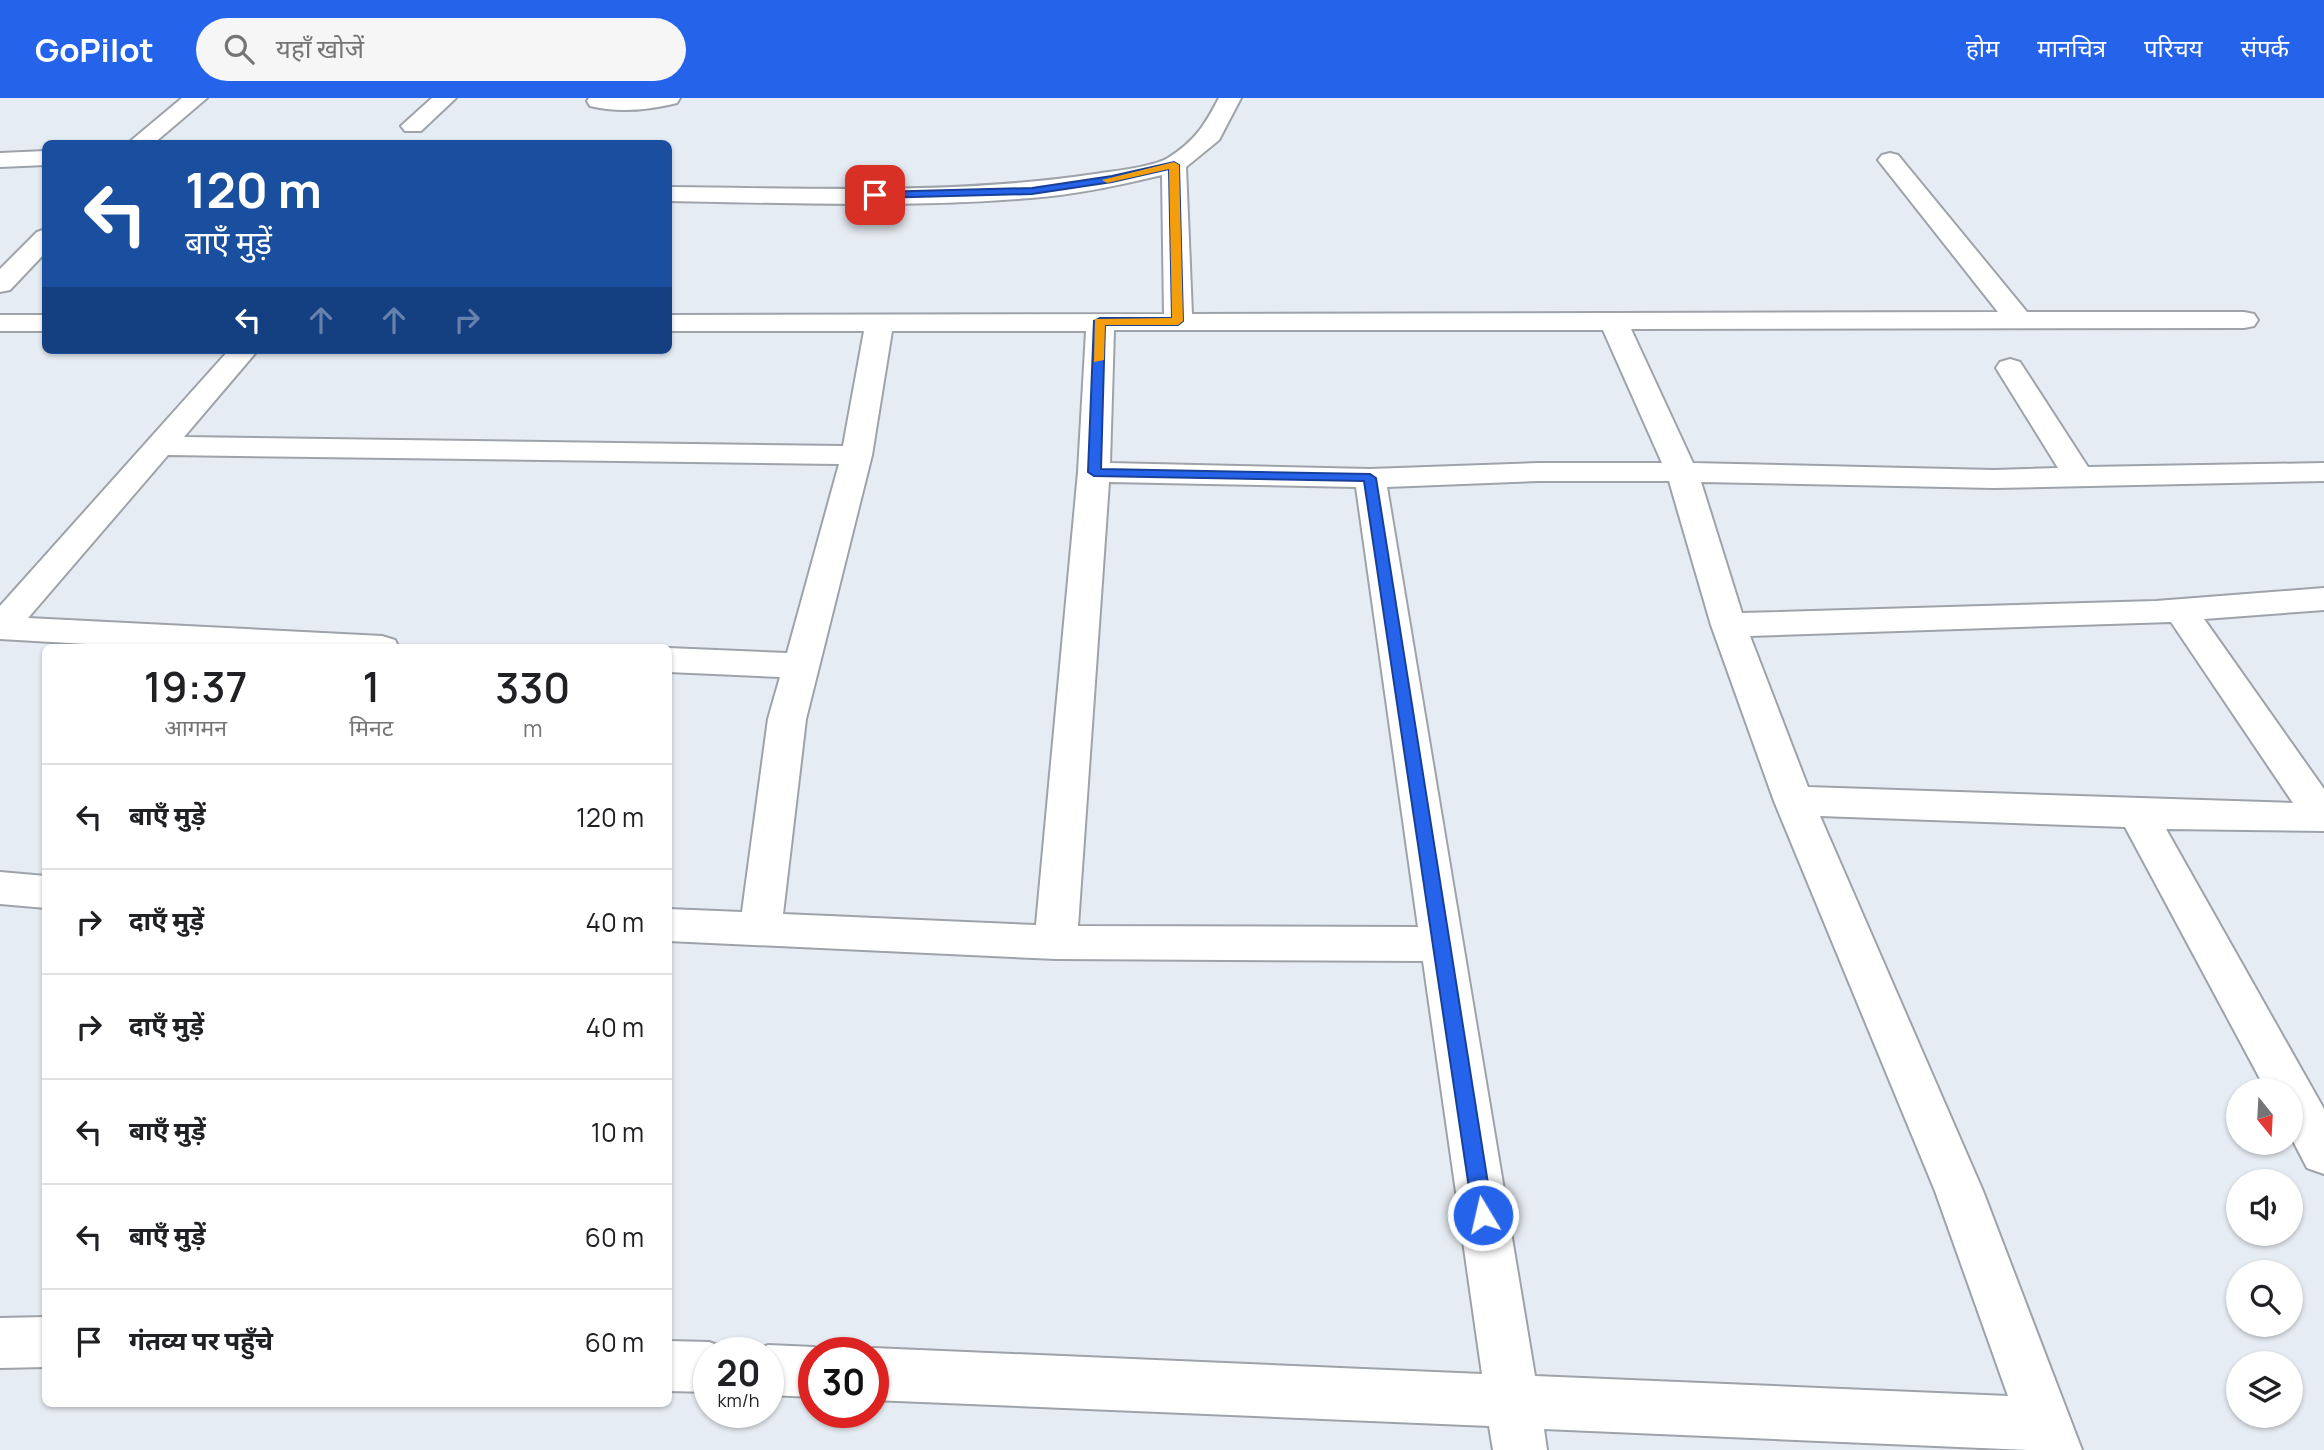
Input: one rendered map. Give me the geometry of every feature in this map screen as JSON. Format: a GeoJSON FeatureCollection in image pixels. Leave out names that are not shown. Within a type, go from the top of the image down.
{"type":"FeatureCollection","features":[{"type":"Feature","properties":{"kind":"street"},"geometry":{"type":"LineString","coordinates":[[143,140],[196,98]]}},
{"type":"Feature","properties":{"kind":"street"},"geometry":{"type":"LineString","coordinates":[[417,137],[445,98]]}},
{"type":"Feature","properties":{"kind":"street"},"geometry":{"type":"LineString","coordinates":[[598,102],[645,103],[669,98]]}},
{"type":"Feature","properties":{"kind":"street"},"geometry":{"type":"LineString","coordinates":[[672,194],[849,196],[1032,191],[1112,179],[1174,165],[1211,135],[1230,98]]}},
{"type":"Feature","properties":{"kind":"street"},"geometry":{"type":"LineString","coordinates":[[0,160],[42,158]]}},
{"type":"Feature","properties":{"kind":"street"},"geometry":{"type":"LineString","coordinates":[[1889,160],[2018,319]]}},
{"type":"Feature","properties":{"kind":"street"},"geometry":{"type":"LineString","coordinates":[[1174,165],[1178,321]]}},
{"type":"Feature","properties":{"kind":"street"},"geometry":{"type":"LineString","coordinates":[[0,284],[42,241]]}},
{"type":"Feature","properties":{"kind":"street"},"geometry":{"type":"LineString","coordinates":[[889,1375],[1516,1425],[2050,1437],[1959,1191],[1794,801],[1728,625],[1682,472],[1613,320]]}},
{"type":"Feature","properties":{"kind":"street"},"geometry":{"type":"LineString","coordinates":[[672,323],[2244,320]]}},
{"type":"Feature","properties":{"kind":"street"},"geometry":{"type":"LineString","coordinates":[[1056,942],[1094,472],[1100,321]]}},
{"type":"Feature","properties":{"kind":"street"},"geometry":{"type":"LineString","coordinates":[[760,931],[787,719],[857,455],[879,322]]}},
{"type":"Feature","properties":{"kind":"street"},"geometry":{"type":"LineString","coordinates":[[0,323],[42,323]]}},
{"type":"Feature","properties":{"kind":"street"},"geometry":{"type":"LineString","coordinates":[[0,628],[240,354]]}},
{"type":"Feature","properties":{"kind":"street"},"geometry":{"type":"LineString","coordinates":[[2010,368],[2079,477]]}},
{"type":"Feature","properties":{"kind":"street"},"geometry":{"type":"LineString","coordinates":[[160,446],[857,455]]}},
{"type":"Feature","properties":{"kind":"street"},"geometry":{"type":"LineString","coordinates":[[1094,472],[1370,478],[1538,472],[1682,472],[1994,479],[2324,472]]}},
{"type":"Feature","properties":{"kind":"street"},"geometry":{"type":"LineString","coordinates":[[1370,478],[1516,1425]]}},
{"type":"Feature","properties":{"kind":"street"},"geometry":{"type":"LineString","coordinates":[[1728,625],[2180,610],[2324,599]]}},
{"type":"Feature","properties":{"kind":"street"},"geometry":{"type":"LineString","coordinates":[[2180,610],[2324,817]]}},
{"type":"Feature","properties":{"kind":"street"},"geometry":{"type":"LineString","coordinates":[[0,628],[227,644]]}},
{"type":"Feature","properties":{"kind":"street"},"geometry":{"type":"LineString","coordinates":[[672,660],[801,666]]}},
{"type":"Feature","properties":{"kind":"street"},"geometry":{"type":"LineString","coordinates":[[1794,801],[2138,814],[2324,817]]}},
{"type":"Feature","properties":{"kind":"street"},"geometry":{"type":"LineString","coordinates":[[2138,814],[2283,1078]]}},
{"type":"Feature","properties":{"kind":"street"},"geometry":{"type":"LineString","coordinates":[[0,888],[42,892]]}},
{"type":"Feature","properties":{"kind":"street"},"geometry":{"type":"LineString","coordinates":[[672,925],[1056,942],[1441,944]]}},
{"type":"Feature","properties":{"kind":"street"},"geometry":{"type":"LineString","coordinates":[[2303,1115],[2324,1153]]}},
{"type":"Feature","properties":{"kind":"street"},"geometry":{"type":"LineString","coordinates":[[0,1343],[42,1342]]}},
{"type":"Feature","properties":{"kind":"street"},"geometry":{"type":"LineString","coordinates":[[672,1366],[693,1367]]}},
{"type":"Feature","properties":{"kind":"slow traffic"},"geometry":{"type":"LineString","coordinates":[[1098,360],[1100,321],[1178,321],[1174,165],[1107,180]]}},
{"type":"Feature","properties":{"kind":"route"},"geometry":{"type":"LineString","coordinates":[[875,195],[1032,191],[1112,179],[1174,165],[1178,321],[1100,321],[1094,472],[1370,478],[1483,1215]]}}]}
